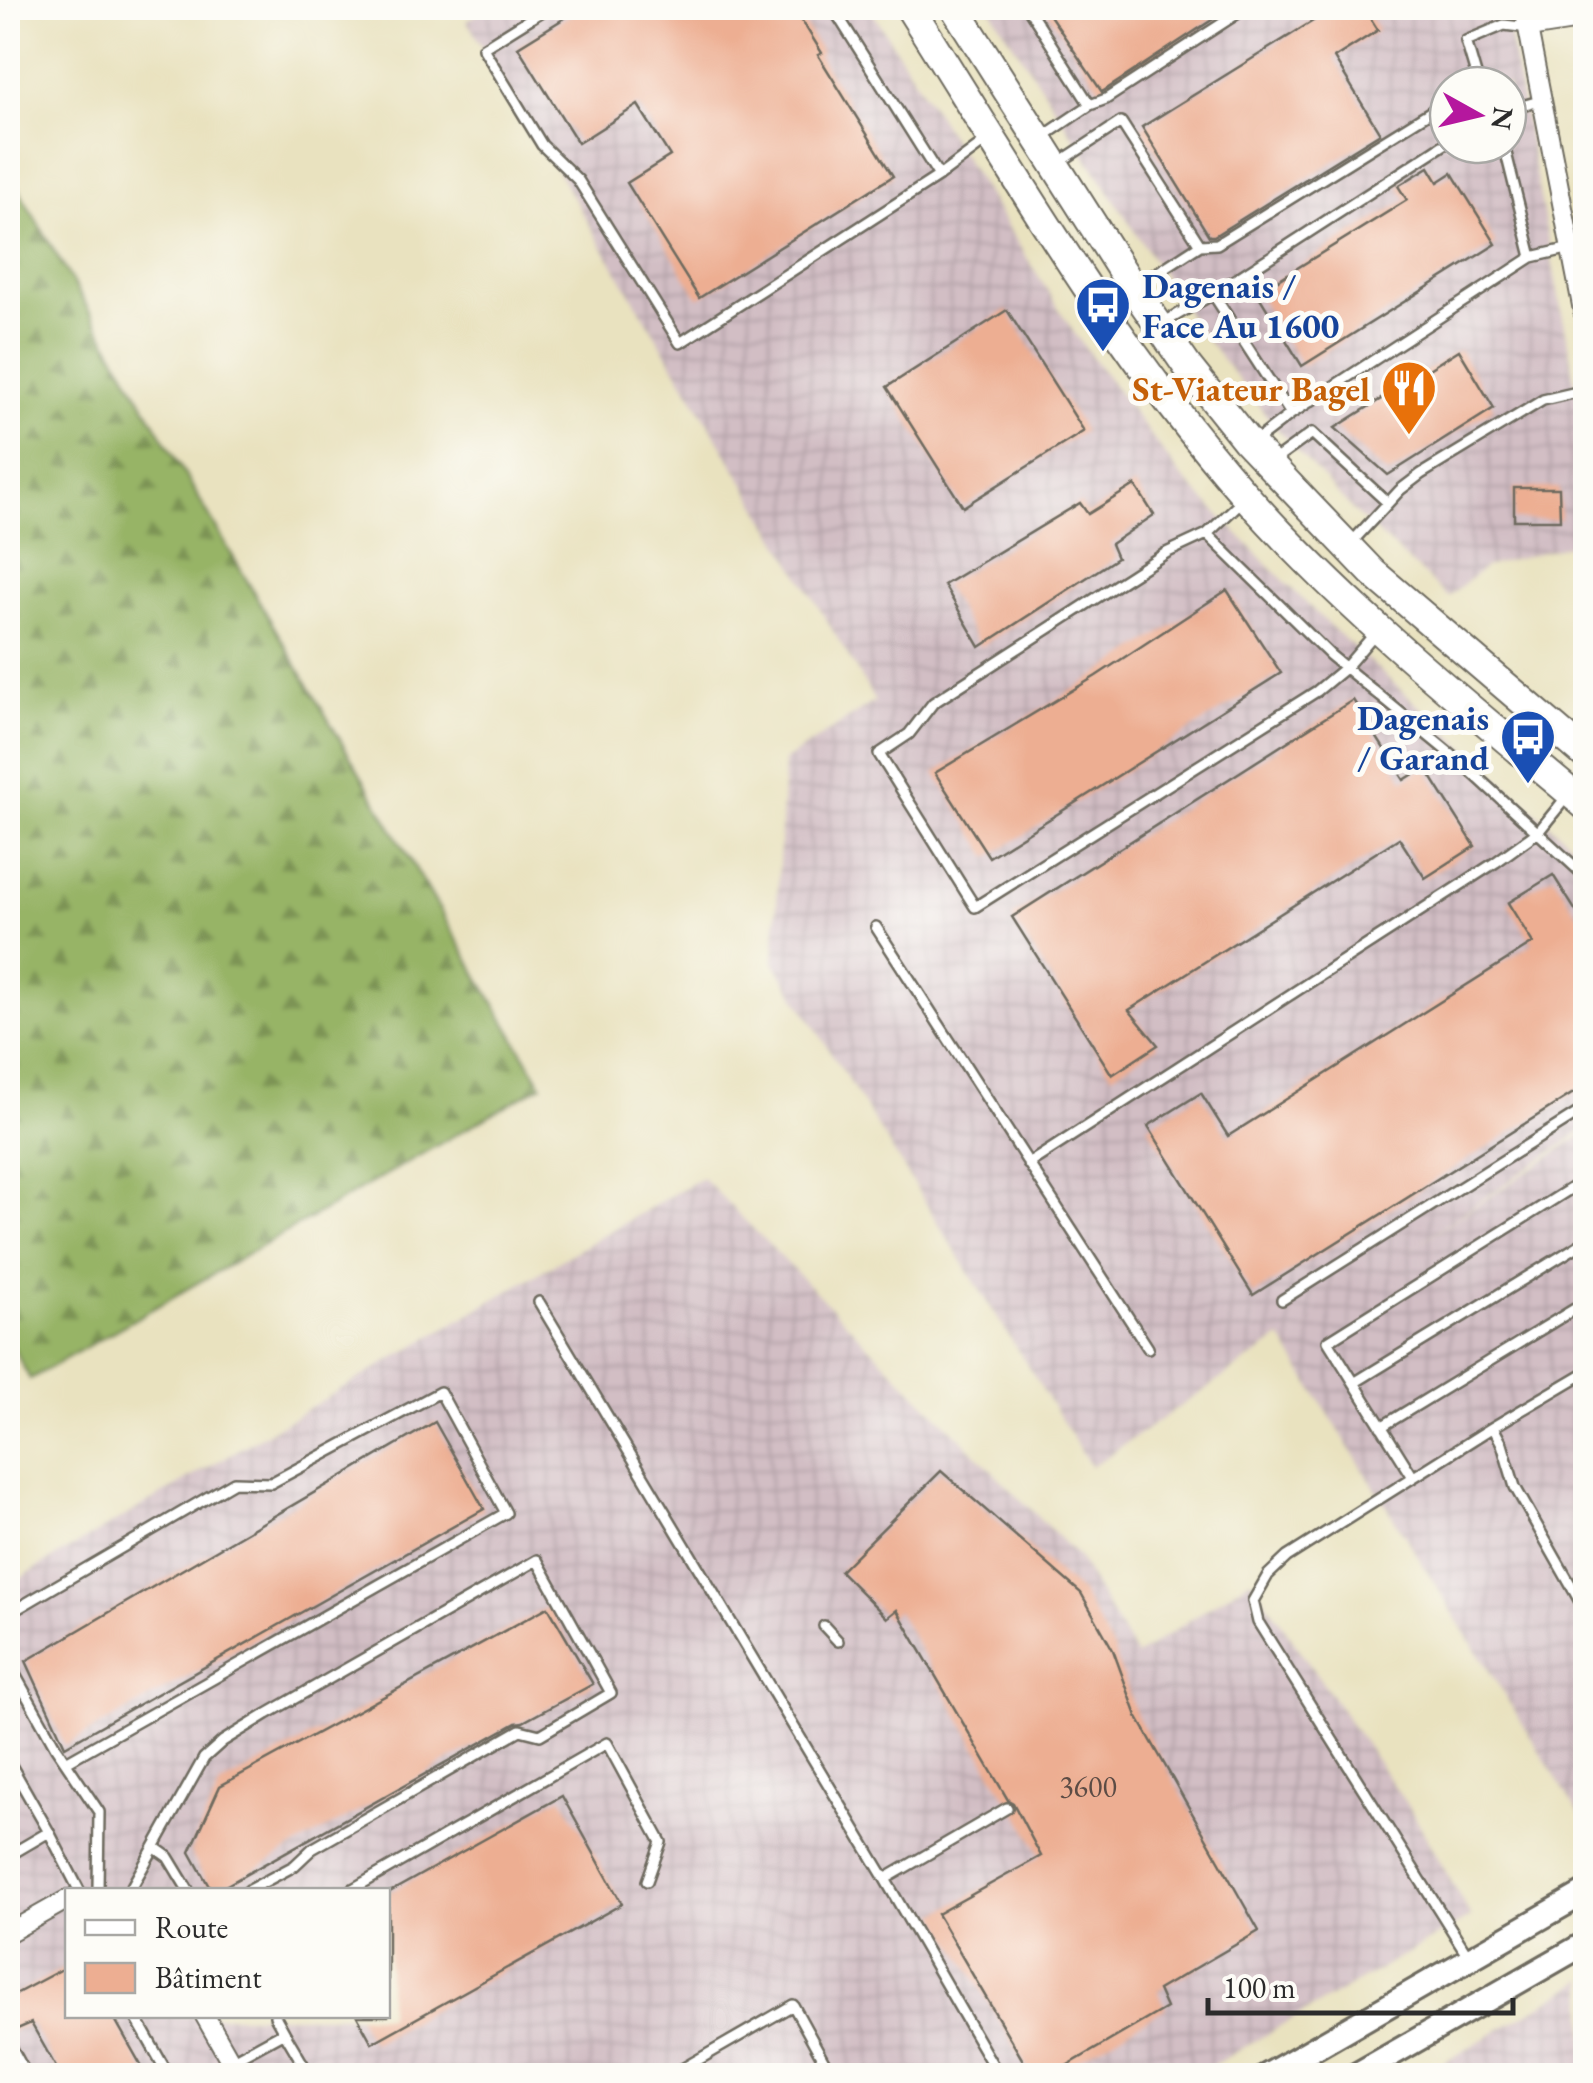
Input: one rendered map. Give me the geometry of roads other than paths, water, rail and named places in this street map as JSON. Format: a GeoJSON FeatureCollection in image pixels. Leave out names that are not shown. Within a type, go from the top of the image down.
{"type":"FeatureCollection","features":[{"type":"Feature","properties":{"kind":"main road"},"geometry":{"type":"LineString","coordinates":[[910,8],[1138,363],[1246,497],[1379,628],[1580,792]]}},
{"type":"Feature","properties":{"kind":"main road"},"geometry":{"type":"LineString","coordinates":[[954,8],[1132,288],[1259,454],[1347,548],[1586,755]]}},
{"type":"Feature","properties":{"kind":"street"},"geometry":{"type":"LineString","coordinates":[[1524,8],[1586,326]]}},
{"type":"Feature","properties":{"kind":"street"},"geometry":{"type":"LineString","coordinates":[[1529,28],[1586,19]]}},
{"type":"Feature","properties":{"kind":"street"},"geometry":{"type":"LineString","coordinates":[[1266,2076],[1586,1892]]}},
{"type":"Feature","properties":{"kind":"street"},"geometry":{"type":"LineString","coordinates":[[8,1933],[65,1901]]}},
{"type":"Feature","properties":{"kind":"street"},"geometry":{"type":"LineString","coordinates":[[1354,2076],[1586,1942]]}},
{"type":"Feature","properties":{"kind":"street"},"geometry":{"type":"LineString","coordinates":[[206,2018],[235,2068]]}},
{"type":"Feature","properties":{"kind":"lane"},"geometry":{"type":"LineString","coordinates":[[546,8],[483,48],[542,145],[578,180],[680,343],[992,138]]}},
{"type":"Feature","properties":{"kind":"lane"},"geometry":{"type":"LineString","coordinates":[[833,8],[939,176]]}},
{"type":"Feature","properties":{"kind":"lane"},"geometry":{"type":"LineString","coordinates":[[1028,8],[1090,106]]}},
{"type":"Feature","properties":{"kind":"lane"},"geometry":{"type":"LineString","coordinates":[[1038,140],[1246,8]]}},
{"type":"Feature","properties":{"kind":"lane"},"geometry":{"type":"LineString","coordinates":[[1473,65],[1466,41],[1504,25],[1529,28]]}},
{"type":"Feature","properties":{"kind":"lane"},"geometry":{"type":"LineString","coordinates":[[1528,104],[1543,100]]}},
{"type":"Feature","properties":{"kind":"lane"},"geometry":{"type":"LineString","coordinates":[[1132,288],[1200,246],[1217,244],[1428,113]]}},
{"type":"Feature","properties":{"kind":"lane"},"geometry":{"type":"LineString","coordinates":[[1055,166],[1121,122],[1200,246]]}},
{"type":"Feature","properties":{"kind":"lane"},"geometry":{"type":"LineString","coordinates":[[1159,326],[1428,155]]}},
{"type":"Feature","properties":{"kind":"lane"},"geometry":{"type":"LineString","coordinates":[[1509,165],[1532,257]]}},
{"type":"Feature","properties":{"kind":"lane"},"geometry":{"type":"LineString","coordinates":[[1259,454],[1291,414],[1532,257],[1571,248]]}},
{"type":"Feature","properties":{"kind":"lane"},"geometry":{"type":"LineString","coordinates":[[1214,294],[1291,414]]}},
{"type":"Feature","properties":{"kind":"lane"},"geometry":{"type":"LineString","coordinates":[[1347,548],[1421,474],[1543,400],[1586,390]]}},
{"type":"Feature","properties":{"kind":"lane"},"geometry":{"type":"LineString","coordinates":[[1259,454],[1312,433],[1388,503]]}},
{"type":"Feature","properties":{"kind":"lane"},"geometry":{"type":"LineString","coordinates":[[1246,497],[1207,534],[1166,553],[934,703],[908,734],[880,754],[974,906],[1317,692],[1346,667],[1379,628]]}},
{"type":"Feature","properties":{"kind":"lane"},"geometry":{"type":"LineString","coordinates":[[1207,534],[1346,667],[1539,831],[1586,876]]}},
{"type":"Feature","properties":{"kind":"lane"},"geometry":{"type":"LineString","coordinates":[[1028,1164],[1496,862],[1539,831],[1580,792]]}},
{"type":"Feature","properties":{"kind":"lane"},"geometry":{"type":"LineString","coordinates":[[876,926],[1148,1348]]}},
{"type":"Feature","properties":{"kind":"lane"},"geometry":{"type":"LineString","coordinates":[[1282,1300],[1586,1108]]}},
{"type":"Feature","properties":{"kind":"lane"},"geometry":{"type":"LineString","coordinates":[[1413,1477],[1328,1341],[1586,1179]]}},
{"type":"Feature","properties":{"kind":"lane"},"geometry":{"type":"LineString","coordinates":[[1354,1383],[1586,1241]]}},
{"type":"Feature","properties":{"kind":"lane"},"geometry":{"type":"LineString","coordinates":[[538,1302],[886,1879],[999,2076]]}},
{"type":"Feature","properties":{"kind":"lane"},"geometry":{"type":"LineString","coordinates":[[1382,1427],[1586,1302]]}},
{"type":"Feature","properties":{"kind":"lane"},"geometry":{"type":"LineString","coordinates":[[1470,1960],[1258,1622],[1253,1608],[1255,1594],[1276,1567],[1492,1427],[1586,1372]]}},
{"type":"Feature","properties":{"kind":"lane"},"geometry":{"type":"LineString","coordinates":[[8,1614],[234,1482],[272,1483],[440,1392],[506,1513],[66,1762]]}},
{"type":"Feature","properties":{"kind":"lane"},"geometry":{"type":"LineString","coordinates":[[1492,1427],[1502,1444],[1515,1487],[1586,1612]]}},
{"type":"Feature","properties":{"kind":"lane"},"geometry":{"type":"LineString","coordinates":[[131,1888],[204,1758],[223,1741],[538,1560],[611,1693],[540,1735],[520,1730],[312,1849],[294,1866],[253,1888]]}},
{"type":"Feature","properties":{"kind":"lane"},"geometry":{"type":"LineString","coordinates":[[824,1626],[838,1641]]}},
{"type":"Feature","properties":{"kind":"lane"},"geometry":{"type":"LineString","coordinates":[[8,1662],[99,1812],[98,1888]]}},
{"type":"Feature","properties":{"kind":"lane"},"geometry":{"type":"LineString","coordinates":[[354,1888],[608,1743],[661,1842],[646,1881]]}},
{"type":"Feature","properties":{"kind":"lane"},"geometry":{"type":"LineString","coordinates":[[8,1760],[78,1888]]}},
{"type":"Feature","properties":{"kind":"lane"},"geometry":{"type":"LineString","coordinates":[[886,1879],[1007,1808]]}},
{"type":"Feature","properties":{"kind":"lane"},"geometry":{"type":"LineString","coordinates":[[8,1856],[49,1832]]}},
{"type":"Feature","properties":{"kind":"lane"},"geometry":{"type":"LineString","coordinates":[[154,1846],[168,1857],[187,1888]]}},
{"type":"Feature","properties":{"kind":"lane"},"geometry":{"type":"LineString","coordinates":[[670,2076],[792,2005],[832,2076]]}},
{"type":"Feature","properties":{"kind":"lane"},"geometry":{"type":"LineString","coordinates":[[136,2018],[169,2076]]}},
{"type":"Feature","properties":{"kind":"lane"},"geometry":{"type":"LineString","coordinates":[[276,2018],[310,2076]]}},
{"type":"Feature","properties":{"kind":"lane"},"geometry":{"type":"LineString","coordinates":[[235,2068],[284,2032]]}},
{"type":"Feature","properties":{"kind":"lane"},"geometry":{"type":"LineString","coordinates":[[8,2041],[28,2076]]}},
{"type":"Feature","properties":{"kind":"place","name":"Dagenais / Face Au 1600"},"geometry":{"type":"Point","coordinates":[1103,354]}},
{"type":"Feature","properties":{"kind":"place","name":"St-Viateur Bagel"},"geometry":{"type":"Point","coordinates":[1409,437]}},
{"type":"Feature","properties":{"kind":"place","name":"Dagenais / Garand"},"geometry":{"type":"Point","coordinates":[1528,786]}}]}
